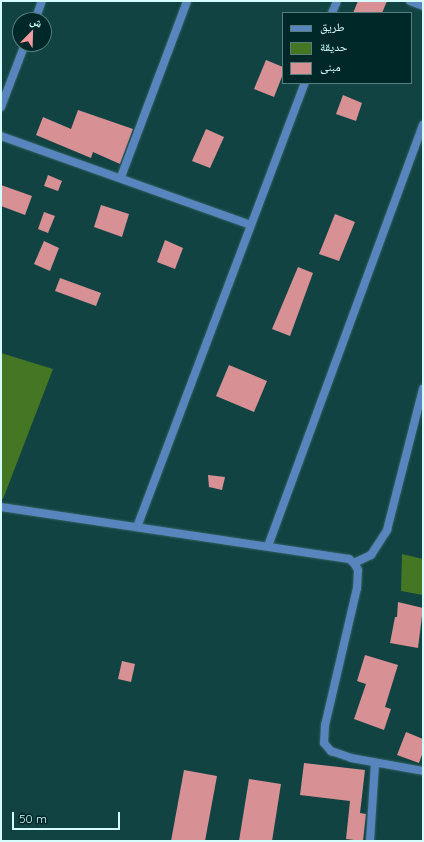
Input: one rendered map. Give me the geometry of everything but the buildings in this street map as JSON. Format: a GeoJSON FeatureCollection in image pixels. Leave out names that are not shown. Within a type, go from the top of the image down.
{"type":"FeatureCollection","features":[{"type":"Feature","properties":{"kind":"street"},"geometry":{"type":"LineString","coordinates":[[38,12],[42,1]]}},
{"type":"Feature","properties":{"kind":"street"},"geometry":{"type":"LineString","coordinates":[[121,177],[187,1]]}},
{"type":"Feature","properties":{"kind":"street"},"geometry":{"type":"LineString","coordinates":[[332,12],[337,1]]}},
{"type":"Feature","properties":{"kind":"street"},"geometry":{"type":"LineString","coordinates":[[410,1],[423,6]]}},
{"type":"Feature","properties":{"kind":"street"},"geometry":{"type":"LineString","coordinates":[[1,107],[22,52]]}},
{"type":"Feature","properties":{"kind":"street"},"geometry":{"type":"LineString","coordinates":[[137,527],[305,84]]}},
{"type":"Feature","properties":{"kind":"street"},"geometry":{"type":"LineString","coordinates":[[268,546],[423,125]]}},
{"type":"Feature","properties":{"kind":"street"},"geometry":{"type":"LineString","coordinates":[[1,136],[121,177],[251,225]]}},
{"type":"Feature","properties":{"kind":"street"},"geometry":{"type":"LineString","coordinates":[[354,563],[371,555],[386,530],[423,389]]}},
{"type":"Feature","properties":{"kind":"street"},"geometry":{"type":"LineString","coordinates":[[1,507],[334,556],[354,563],[358,570],[357,588],[325,725],[324,743],[331,751],[375,763],[423,771]]}},
{"type":"Feature","properties":{"kind":"street"},"geometry":{"type":"LineString","coordinates":[[370,841],[375,763]]}},
{"type":"Feature","properties":{"kind":"green space"},"geometry":{"type":"Polygon","coordinates":[[[1,353],[53,369],[3,499],[1,499],[1,353]]]}},
{"type":"Feature","properties":{"kind":"green space"},"geometry":{"type":"Polygon","coordinates":[[[402,554],[423,559],[423,595],[401,591],[402,554]]]}}]}
